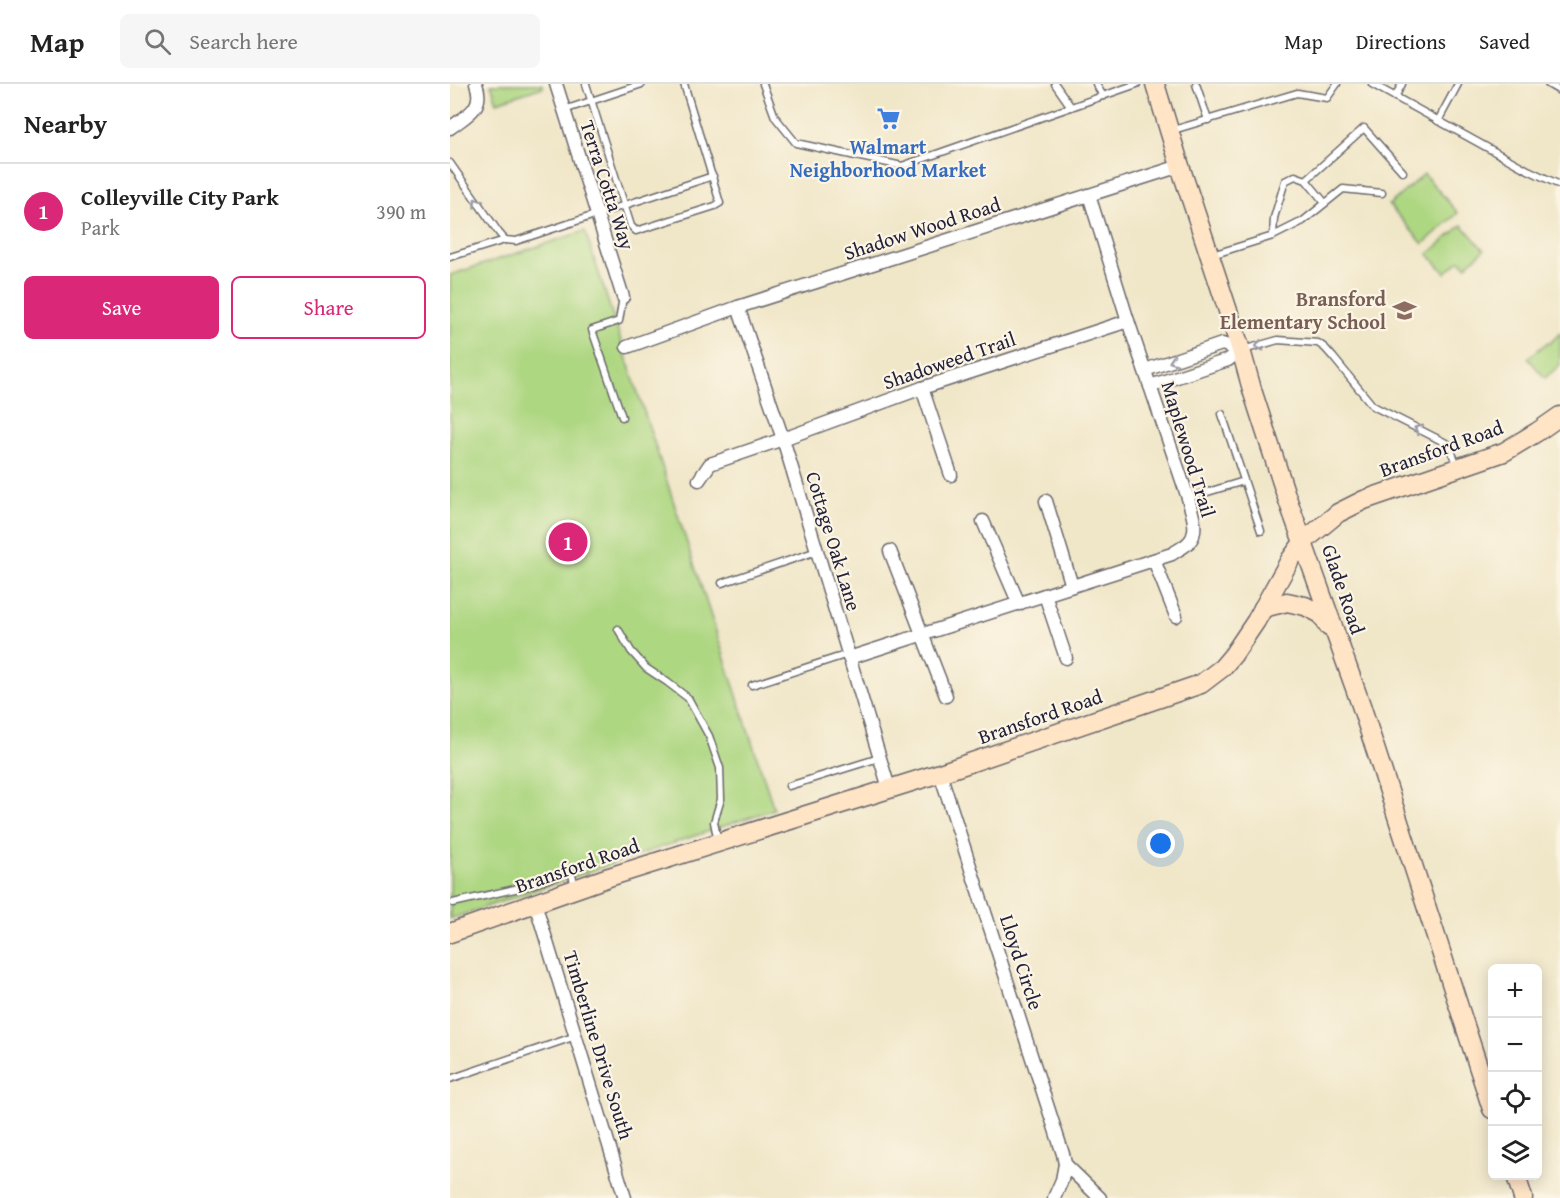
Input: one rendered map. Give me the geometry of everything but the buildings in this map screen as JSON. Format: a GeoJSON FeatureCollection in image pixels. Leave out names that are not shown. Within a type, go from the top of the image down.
{"type":"FeatureCollection","features":[{"type":"Feature","properties":{"kind":"street"},"geometry":{"type":"LineString","coordinates":[[450,128],[474,109],[479,102],[476,84]]}},
{"type":"Feature","properties":{"kind":"street","name":"Terra Cotta Way"},"geometry":{"type":"LineString","coordinates":[[556,84],[623,297]]}},
{"type":"Feature","properties":{"kind":"street","name":"Glade Road"},"geometry":{"type":"LineString","coordinates":[[1155,84],[1286,495],[1361,705],[1488,1097]]}},
{"type":"Feature","properties":{"kind":"street","name":"Shadow Wood Road"},"geometry":{"type":"LineString","coordinates":[[627,347],[738,307],[1180,166]]}},
{"type":"Feature","properties":{"kind":"street","name":"Maplewood Trail"},"geometry":{"type":"LineString","coordinates":[[848,656],[922,635],[1154,560],[1172,554],[1189,543],[1195,527],[1188,498],[1128,321],[1089,195]]}},
{"type":"Feature","properties":{"kind":"street","name":"Cottage Oak Lane"},"geometry":{"type":"LineString","coordinates":[[738,307],[783,439],[889,788]]}},
{"type":"Feature","properties":{"kind":"street","name":"Shadoweed Trail"},"geometry":{"type":"LineString","coordinates":[[699,480],[710,464],[922,388],[1128,321]]}},
{"type":"Feature","properties":{"kind":"street"},"geometry":{"type":"LineString","coordinates":[[1145,370],[1222,344],[1241,350]]}},
{"type":"Feature","properties":{"kind":"street"},"geometry":{"type":"LineString","coordinates":[[1150,386],[1228,360],[1241,350]]}},
{"type":"Feature","properties":{"kind":"street"},"geometry":{"type":"LineString","coordinates":[[922,388],[951,475]]}},
{"type":"Feature","properties":{"kind":"street","name":"Bransford Road"},"geometry":{"type":"LineString","coordinates":[[450,933],[539,895],[576,888],[940,773],[1201,684],[1222,668],[1233,655],[1290,560],[1304,541],[1338,513],[1364,500],[1504,452],[1560,416]]}},
{"type":"Feature","properties":{"kind":"street"},"geometry":{"type":"LineString","coordinates":[[1046,501],[1072,586]]}},
{"type":"Feature","properties":{"kind":"street"},"geometry":{"type":"LineString","coordinates":[[984,521],[1019,603]]}},
{"type":"Feature","properties":{"kind":"street"},"geometry":{"type":"LineString","coordinates":[[890,551],[946,696]]}},
{"type":"Feature","properties":{"kind":"street"},"geometry":{"type":"LineString","coordinates":[[1154,560],[1176,616]]}},
{"type":"Feature","properties":{"kind":"street"},"geometry":{"type":"LineString","coordinates":[[1045,595],[1066,658]]}},
{"type":"Feature","properties":{"kind":"street"},"geometry":{"type":"LineString","coordinates":[[1263,608],[1287,602],[1305,606],[1321,614],[1337,639]]}},
{"type":"Feature","properties":{"kind":"street","name":"Lloyd Circle"},"geometry":{"type":"LineString","coordinates":[[940,773],[1065,1164]]}},
{"type":"Feature","properties":{"kind":"street","name":"Timberline Drive South"},"geometry":{"type":"LineString","coordinates":[[539,895],[576,1036],[625,1198]]}},
{"type":"Feature","properties":{"kind":"street"},"geometry":{"type":"LineString","coordinates":[[1054,1198],[1062,1180],[1065,1164]]}},
{"type":"Feature","properties":{"kind":"street"},"geometry":{"type":"LineString","coordinates":[[1065,1164],[1100,1198]]}},
{"type":"Feature","properties":{"kind":"street"},"geometry":{"type":"LineString","coordinates":[[1516,1180],[1523,1198]]}},
{"type":"Feature","properties":{"kind":"lane"},"geometry":{"type":"LineString","coordinates":[[586,84],[631,226],[636,231],[720,203],[684,84]]}},
{"type":"Feature","properties":{"kind":"lane"},"geometry":{"type":"LineString","coordinates":[[564,110],[642,84]]}},
{"type":"Feature","properties":{"kind":"lane"},"geometry":{"type":"LineString","coordinates":[[763,84],[775,117],[796,143],[902,166],[1137,84]]}},
{"type":"Feature","properties":{"kind":"lane"},"geometry":{"type":"LineString","coordinates":[[1055,84],[1071,107]]}},
{"type":"Feature","properties":{"kind":"lane"},"geometry":{"type":"LineString","coordinates":[[1096,84],[1104,96]]}},
{"type":"Feature","properties":{"kind":"lane"},"geometry":{"type":"LineString","coordinates":[[1197,84],[1208,120]]}},
{"type":"Feature","properties":{"kind":"lane"},"geometry":{"type":"LineString","coordinates":[[1170,131],[1297,93],[1326,98],[1337,84]]}},
{"type":"Feature","properties":{"kind":"lane"},"geometry":{"type":"LineString","coordinates":[[1372,84],[1526,169],[1560,185]]}},
{"type":"Feature","properties":{"kind":"lane"},"geometry":{"type":"LineString","coordinates":[[1395,97],[1402,84]]}},
{"type":"Feature","properties":{"kind":"lane"},"geometry":{"type":"LineString","coordinates":[[1438,121],[1458,84]]}},
{"type":"Feature","properties":{"kind":"lane"},"geometry":{"type":"LineString","coordinates":[[1548,84],[1560,91]]}},
{"type":"Feature","properties":{"kind":"lane"},"geometry":{"type":"LineString","coordinates":[[1306,180],[1364,128],[1403,172]]}},
{"type":"Feature","properties":{"kind":"lane"},"geometry":{"type":"LineString","coordinates":[[450,163],[505,240]]}},
{"type":"Feature","properties":{"kind":"lane"},"geometry":{"type":"LineString","coordinates":[[450,257],[505,240],[516,241],[712,176]]}},
{"type":"Feature","properties":{"kind":"lane"},"geometry":{"type":"LineString","coordinates":[[1273,236],[1274,218],[1285,181],[1295,176],[1306,180],[1325,203]]}},
{"type":"Feature","properties":{"kind":"lane"},"geometry":{"type":"LineString","coordinates":[[1209,256],[1273,236],[1303,221],[1343,189],[1382,193]]}},
{"type":"Feature","properties":{"kind":"lane"},"geometry":{"type":"LineString","coordinates":[[622,417],[592,330],[619,321],[623,297]]}},
{"type":"Feature","properties":{"kind":"lane"},"geometry":{"type":"LineString","coordinates":[[1241,350],[1278,340],[1318,343],[1325,348],[1377,409],[1448,444],[1458,467]]}},
{"type":"Feature","properties":{"kind":"lane"},"geometry":{"type":"LineString","coordinates":[[1222,414],[1261,531]]}},
{"type":"Feature","properties":{"kind":"lane"},"geometry":{"type":"LineString","coordinates":[[1188,498],[1244,481]]}},
{"type":"Feature","properties":{"kind":"lane"},"geometry":{"type":"LineString","coordinates":[[722,583],[817,551]]}},
{"type":"Feature","properties":{"kind":"lane"},"geometry":{"type":"LineString","coordinates":[[618,629],[631,651],[646,668],[688,698],[709,736],[720,768],[720,799],[714,822],[718,842]]}},
{"type":"Feature","properties":{"kind":"lane"},"geometry":{"type":"LineString","coordinates":[[752,686],[848,656]]}},
{"type":"Feature","properties":{"kind":"lane"},"geometry":{"type":"LineString","coordinates":[[789,786],[880,758]]}},
{"type":"Feature","properties":{"kind":"lane"},"geometry":{"type":"LineString","coordinates":[[453,903],[539,895]]}},
{"type":"Feature","properties":{"kind":"lane"},"geometry":{"type":"LineString","coordinates":[[450,1079],[576,1036]]}},
{"type":"Feature","properties":{"kind":"green space"},"geometry":{"type":"Polygon","coordinates":[[[491,84],[542,84],[543,87],[497,102],[491,84]]]}},
{"type":"Feature","properties":{"kind":"green space"},"geometry":{"type":"Polygon","coordinates":[[[1424,174],[1458,213],[1423,244],[1389,205],[1424,174]]]}},
{"type":"Feature","properties":{"kind":"green space"},"geometry":{"type":"Polygon","coordinates":[[[1462,225],[1484,250],[1466,266],[1460,260],[1445,273],[1428,254],[1462,225]]]}},
{"type":"Feature","properties":{"kind":"green space"},"geometry":{"type":"Polygon","coordinates":[[[585,231],[774,809],[450,919],[450,275],[585,231]]]}},
{"type":"Feature","properties":{"kind":"green space"},"geometry":{"type":"Polygon","coordinates":[[[1560,333],[1560,365],[1545,378],[1528,358],[1560,333]]]}},
{"type":"Feature","properties":{"kind":"place","name":"Walmart Neighborhood Market"},"geometry":{"type":"Point","coordinates":[888,118]}},
{"type":"Feature","properties":{"kind":"place","name":"Bransford Elementary School"},"geometry":{"type":"Point","coordinates":[1404,310]}},
{"type":"Feature","properties":{"kind":"place","name":"Colleyville City Park"},"geometry":{"type":"Point","coordinates":[568,542]}}]}
